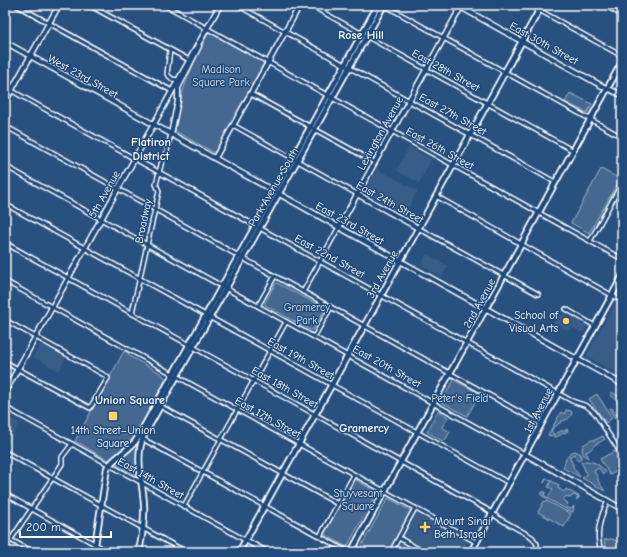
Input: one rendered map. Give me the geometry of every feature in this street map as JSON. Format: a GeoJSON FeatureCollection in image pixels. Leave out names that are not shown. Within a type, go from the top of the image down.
{"type":"FeatureCollection","features":[{"type":"Feature","properties":{"kind":"main road"},"geometry":{"type":"LineString","coordinates":[[5,102],[59,5]]}},
{"type":"Feature","properties":{"kind":"main road","name":"5th Avenue"},"geometry":{"type":"LineString","coordinates":[[5,392],[220,5]]}},
{"type":"Feature","properties":{"kind":"main road"},"geometry":{"type":"LineString","coordinates":[[215,158],[300,5]]}},
{"type":"Feature","properties":{"kind":"main road","name":"Park Avenue South"},"geometry":{"type":"LineString","coordinates":[[141,437],[277,193],[312,128],[327,96],[378,5]]}},
{"type":"Feature","properties":{"kind":"main road","name":"Park Avenue South"},"geometry":{"type":"LineString","coordinates":[[312,128],[332,98],[384,5]]}},
{"type":"Feature","properties":{"kind":"main road"},"geometry":{"type":"LineString","coordinates":[[530,5],[540,7]]}},
{"type":"Feature","properties":{"kind":"main road","name":"Lexington Avenue"},"geometry":{"type":"LineString","coordinates":[[339,227],[460,6]]}},
{"type":"Feature","properties":{"kind":"main road","name":"East 30th Street"},"geometry":{"type":"LineString","coordinates":[[460,6],[622,95]]}},
{"type":"Feature","properties":{"kind":"main road","name":"3rd Avenue"},"geometry":{"type":"LineString","coordinates":[[239,552],[540,7]]}},
{"type":"Feature","properties":{"kind":"main road","name":"West 23rd Street"},"geometry":{"type":"LineString","coordinates":[[5,42],[153,125]]}},
{"type":"Feature","properties":{"kind":"main road"},"geometry":{"type":"LineString","coordinates":[[171,134],[177,107],[178,88],[190,61]]}},
{"type":"Feature","properties":{"kind":"main road","name":"2nd Avenue"},"geometry":{"type":"LineString","coordinates":[[351,552],[622,62]]}},
{"type":"Feature","properties":{"kind":"main road","name":"East 23rd Street"},"geometry":{"type":"LineString","coordinates":[[153,125],[622,384]]}},
{"type":"Feature","properties":{"kind":"main road","name":"East 24th Street"},"geometry":{"type":"LineString","coordinates":[[357,194],[418,228]]}},
{"type":"Feature","properties":{"kind":"main road","name":"1st Avenue"},"geometry":{"type":"LineString","coordinates":[[470,552],[622,277]]}},
{"type":"Feature","properties":{"kind":"main road"},"geometry":{"type":"LineString","coordinates":[[94,552],[107,469],[109,465],[131,448],[141,437]]}},
{"type":"Feature","properties":{"kind":"main road"},"geometry":{"type":"LineString","coordinates":[[139,552],[144,529],[144,509],[139,451],[141,437]]}},
{"type":"Feature","properties":{"kind":"main road","name":"East 20th Street"},"geometry":{"type":"LineString","coordinates":[[525,454],[622,509]]}},
{"type":"Feature","properties":{"kind":"main road","name":"East 14th Street"},"geometry":{"type":"LineString","coordinates":[[245,540],[267,552]]}},
{"type":"Feature","properties":{"kind":"street"},"geometry":{"type":"LineString","coordinates":[[16,5],[172,91]]}},
{"type":"Feature","properties":{"kind":"street"},"geometry":{"type":"LineString","coordinates":[[89,5],[190,61]]}},
{"type":"Feature","properties":{"kind":"street","name":"East 26th Street"},"geometry":{"type":"LineString","coordinates":[[165,5],[622,259]]}},
{"type":"Feature","properties":{"kind":"street","name":"East 27th Street"},"geometry":{"type":"LineString","coordinates":[[237,5],[555,182]]}},
{"type":"Feature","properties":{"kind":"street","name":"East 28th Street"},"geometry":{"type":"LineString","coordinates":[[310,5],[572,150]]}},
{"type":"Feature","properties":{"kind":"street"},"geometry":{"type":"LineString","coordinates":[[384,5],[622,137]]}},
{"type":"Feature","properties":{"kind":"street"},"geometry":{"type":"LineString","coordinates":[[604,5],[622,15]]}},
{"type":"Feature","properties":{"kind":"street"},"geometry":{"type":"LineString","coordinates":[[540,7],[622,56]]}},
{"type":"Feature","properties":{"kind":"street"},"geometry":{"type":"LineString","coordinates":[[170,50],[167,73],[172,79],[178,80]]}},
{"type":"Feature","properties":{"kind":"street","name":"East 22nd Street"},"geometry":{"type":"LineString","coordinates":[[5,87],[558,393],[593,410],[622,455]]}},
{"type":"Feature","properties":{"kind":"street"},"geometry":{"type":"LineString","coordinates":[[251,94],[374,162]]}},
{"type":"Feature","properties":{"kind":"street","name":"East 24th Street"},"geometry":{"type":"LineString","coordinates":[[233,125],[357,194]]}},
{"type":"Feature","properties":{"kind":"street"},"geometry":{"type":"LineString","coordinates":[[5,126],[541,424]]}},
{"type":"Feature","properties":{"kind":"street","name":"Broadway"},"geometry":{"type":"LineString","coordinates":[[132,313],[158,191],[156,185],[171,134]]}},
{"type":"Feature","properties":{"kind":"street"},"geometry":{"type":"LineString","coordinates":[[5,166],[258,306],[275,276]]}},
{"type":"Feature","properties":{"kind":"street"},"geometry":{"type":"LineString","coordinates":[[590,241],[622,183]]}},
{"type":"Feature","properties":{"kind":"street"},"geometry":{"type":"LineString","coordinates":[[436,196],[622,301]]}},
{"type":"Feature","properties":{"kind":"street","name":"East 19th Street"},"geometry":{"type":"LineString","coordinates":[[5,204],[509,483]]}},
{"type":"Feature","properties":{"kind":"street","name":"Lexington Avenue"},"geometry":{"type":"LineString","coordinates":[[303,292],[339,227]]}},
{"type":"Feature","properties":{"kind":"street","name":"East 24th Street"},"geometry":{"type":"LineString","coordinates":[[418,228],[538,294]]}},
{"type":"Feature","properties":{"kind":"street","name":"East 18th Street"},"geometry":{"type":"LineString","coordinates":[[5,242],[492,513],[532,537],[536,544],[537,552]]}},
{"type":"Feature","properties":{"kind":"street","name":"East 17th Street"},"geometry":{"type":"LineString","coordinates":[[5,281],[476,542]]}},
{"type":"Feature","properties":{"kind":"street","name":"East 20th Street"},"geometry":{"type":"LineString","coordinates":[[258,306],[525,454]]}},
{"type":"Feature","properties":{"kind":"street"},"geometry":{"type":"LineString","coordinates":[[314,337],[331,307]]}},
{"type":"Feature","properties":{"kind":"street"},"geometry":{"type":"LineString","coordinates":[[566,309],[595,326]]}},
{"type":"Feature","properties":{"kind":"street"},"geometry":{"type":"LineString","coordinates":[[5,320],[108,378],[91,408],[5,362]]}},
{"type":"Feature","properties":{"kind":"street"},"geometry":{"type":"LineString","coordinates":[[184,506],[286,322]]}},
{"type":"Feature","properties":{"kind":"street"},"geometry":{"type":"LineString","coordinates":[[159,405],[338,504]]}},
{"type":"Feature","properties":{"kind":"street","name":"East 14th Street"},"geometry":{"type":"LineString","coordinates":[[5,407],[245,540]]}},
{"type":"Feature","properties":{"kind":"street"},"geometry":{"type":"LineString","coordinates":[[141,437],[348,552]]}},
{"type":"Feature","properties":{"kind":"street"},"geometry":{"type":"LineString","coordinates":[[5,548],[51,478],[62,464],[62,458],[72,444]]}},
{"type":"Feature","properties":{"kind":"street"},"geometry":{"type":"LineString","coordinates":[[5,452],[186,552]]}},
{"type":"Feature","properties":{"kind":"street"},"geometry":{"type":"LineString","coordinates":[[320,536],[354,475]]}},
{"type":"Feature","properties":{"kind":"street"},"geometry":{"type":"LineString","coordinates":[[5,494],[109,552]]}},
{"type":"Feature","properties":{"kind":"street"},"geometry":{"type":"LineString","coordinates":[[602,552],[598,539],[598,531],[600,520],[608,501]]}},
{"type":"Feature","properties":{"kind":"street"},"geometry":{"type":"LineString","coordinates":[[391,552],[415,508]]}},
{"type":"Feature","properties":{"kind":"street"},"geometry":{"type":"LineString","coordinates":[[5,537],[33,552]]}},
{"type":"Feature","properties":{"kind":"street"},"geometry":{"type":"LineString","coordinates":[[399,538],[424,552]]}},
{"type":"Feature","properties":{"kind":"shaded area"},"geometry":{"type":"Polygon","coordinates":[[[409,147],[432,159],[419,183],[396,170],[409,147]]]}},
{"type":"Feature","properties":{"kind":"shaded area"},"geometry":{"type":"Polygon","coordinates":[[[377,169],[418,191],[404,215],[364,193],[377,169]]]}},
{"type":"Feature","properties":{"kind":"shaded area"},"geometry":{"type":"Polygon","coordinates":[[[427,254],[448,266],[442,277],[421,265],[427,254]]]}},
{"type":"Feature","properties":{"kind":"shaded area"},"geometry":{"type":"Polygon","coordinates":[[[616,302],[622,305],[622,376],[586,356],[616,302]]]}},
{"type":"Feature","properties":{"kind":"shaded area","name":"School of Visual Arts"},"geometry":{"type":"Polygon","coordinates":[[[559,313],[571,317],[587,326],[584,332],[582,333],[571,327],[568,331],[553,323],[559,313]]]}},
{"type":"Feature","properties":{"kind":"shaded area"},"geometry":{"type":"Polygon","coordinates":[[[41,344],[66,357],[59,371],[33,357],[41,344]]]}},
{"type":"Feature","properties":{"kind":"shaded area"},"geometry":{"type":"Polygon","coordinates":[[[5,415],[19,423],[6,448],[5,448],[5,415]]]}},
{"type":"Feature","properties":{"kind":"shaded area","name":"Mount Sinai Beth Israel"},"geometry":{"type":"Polygon","coordinates":[[[415,512],[468,541],[462,552],[430,552],[414,544],[409,552],[395,552],[415,512]]]}},
{"type":"Feature","properties":{"kind":"green space","name":"Madison Square Park"},"geometry":{"type":"Polygon","coordinates":[[[211,33],[264,63],[216,151],[213,152],[175,131],[179,105],[191,69],[208,34],[211,33]]]}},
{"type":"Feature","properties":{"kind":"green space"},"geometry":{"type":"Polygon","coordinates":[[[570,93],[592,104],[587,113],[565,102],[570,93]]]}},
{"type":"Feature","properties":{"kind":"green space"},"geometry":{"type":"Polygon","coordinates":[[[601,169],[620,179],[589,233],[571,223],[601,169]]]}},
{"type":"Feature","properties":{"kind":"green space","name":"Gramercy Park"},"geometry":{"type":"Polygon","coordinates":[[[277,283],[324,308],[324,311],[313,330],[310,330],[265,305],[265,302],[277,283]]]}},
{"type":"Feature","properties":{"kind":"green space"},"geometry":{"type":"Polygon","coordinates":[[[124,351],[126,351],[131,357],[162,374],[165,381],[133,441],[122,452],[108,460],[75,441],[124,351]]]}},
{"type":"Feature","properties":{"kind":"green space","name":"Peter's Field"},"geometry":{"type":"Polygon","coordinates":[[[454,380],[480,394],[467,416],[441,402],[454,380]]]}},
{"type":"Feature","properties":{"kind":"green space"},"geometry":{"type":"Polygon","coordinates":[[[611,392],[622,398],[622,426],[618,423],[609,409],[612,408],[616,415],[621,411],[617,401],[610,394],[611,392]]]}},
{"type":"Feature","properties":{"kind":"green space"},"geometry":{"type":"Polygon","coordinates":[[[597,394],[612,418],[606,423],[589,399],[597,394]]]}},
{"type":"Feature","properties":{"kind":"green space"},"geometry":{"type":"Polygon","coordinates":[[[566,410],[571,411],[572,413],[570,417],[562,421],[551,430],[554,435],[567,429],[568,431],[556,437],[548,435],[561,412],[564,414],[566,410]]]}},
{"type":"Feature","properties":{"kind":"green space"},"geometry":{"type":"Polygon","coordinates":[[[438,411],[448,417],[442,427],[450,432],[444,442],[427,432],[438,411]]]}},
{"type":"Feature","properties":{"kind":"green space"},"geometry":{"type":"Polygon","coordinates":[[[603,436],[605,439],[586,452],[588,458],[584,455],[582,451],[583,445],[603,436]]]}},
{"type":"Feature","properties":{"kind":"green space"},"geometry":{"type":"Polygon","coordinates":[[[139,441],[136,451],[137,476],[115,464],[116,461],[128,453],[139,441]]]}},
{"type":"Feature","properties":{"kind":"green space"},"geometry":{"type":"Polygon","coordinates":[[[575,451],[581,454],[581,459],[578,461],[574,454],[569,457],[573,467],[580,477],[563,468],[568,455],[575,451]]]}},
{"type":"Feature","properties":{"kind":"green space"},"geometry":{"type":"Polygon","coordinates":[[[615,451],[622,463],[622,468],[610,475],[600,459],[615,451]]]}},
{"type":"Feature","properties":{"kind":"green space"},"geometry":{"type":"Polygon","coordinates":[[[585,461],[597,464],[606,472],[603,474],[599,468],[594,471],[598,481],[605,491],[582,478],[587,475],[581,462],[585,461]]]}},
{"type":"Feature","properties":{"kind":"green space"},"geometry":{"type":"Polygon","coordinates":[[[546,478],[559,485],[558,488],[564,492],[566,489],[580,497],[576,500],[578,497],[573,495],[571,498],[566,496],[563,500],[568,503],[566,507],[571,509],[574,506],[573,512],[541,495],[542,492],[546,492],[544,495],[548,498],[553,489],[548,487],[551,481],[546,479],[544,483],[546,478]]]}},
{"type":"Feature","properties":{"kind":"green space","name":"Stuyvesant Square"},"geometry":{"type":"Polygon","coordinates":[[[354,479],[377,492],[347,547],[324,534],[354,479]]]}},
{"type":"Feature","properties":{"kind":"green space","name":"Stuyvesant Square"},"geometry":{"type":"Polygon","coordinates":[[[388,498],[411,511],[388,552],[358,552],[388,498]]]}},
{"type":"Feature","properties":{"kind":"green space"},"geometry":{"type":"Polygon","coordinates":[[[544,501],[547,501],[571,514],[564,527],[538,512],[544,501]]]}},
{"type":"Feature","properties":{"kind":"green space"},"geometry":{"type":"Polygon","coordinates":[[[612,539],[622,543],[622,547],[618,552],[614,549],[612,552],[607,552],[604,540],[612,539]]]}},
{"type":"Feature","properties":{"kind":"place","name":"School of Visual Arts"},"geometry":{"type":"Point","coordinates":[566,321]}},
{"type":"Feature","properties":{"kind":"place","name":"14th Street–Union Square"},"geometry":{"type":"Point","coordinates":[113,416]}},
{"type":"Feature","properties":{"kind":"place","name":"Mount Sinai Beth Israel"},"geometry":{"type":"Point","coordinates":[425,527]}},
{"type":"Feature","properties":{"kind":"district","name":"Rose Hill"},"geometry":{"type":"Point","coordinates":[361,35]}},
{"type":"Feature","properties":{"kind":"district","name":"Flatiron District"},"geometry":{"type":"Point","coordinates":[151,149]}},
{"type":"Feature","properties":{"kind":"district","name":"Union Square"},"geometry":{"type":"Point","coordinates":[130,400]}},
{"type":"Feature","properties":{"kind":"district","name":"Gramercy"},"geometry":{"type":"Point","coordinates":[364,428]}}]}
